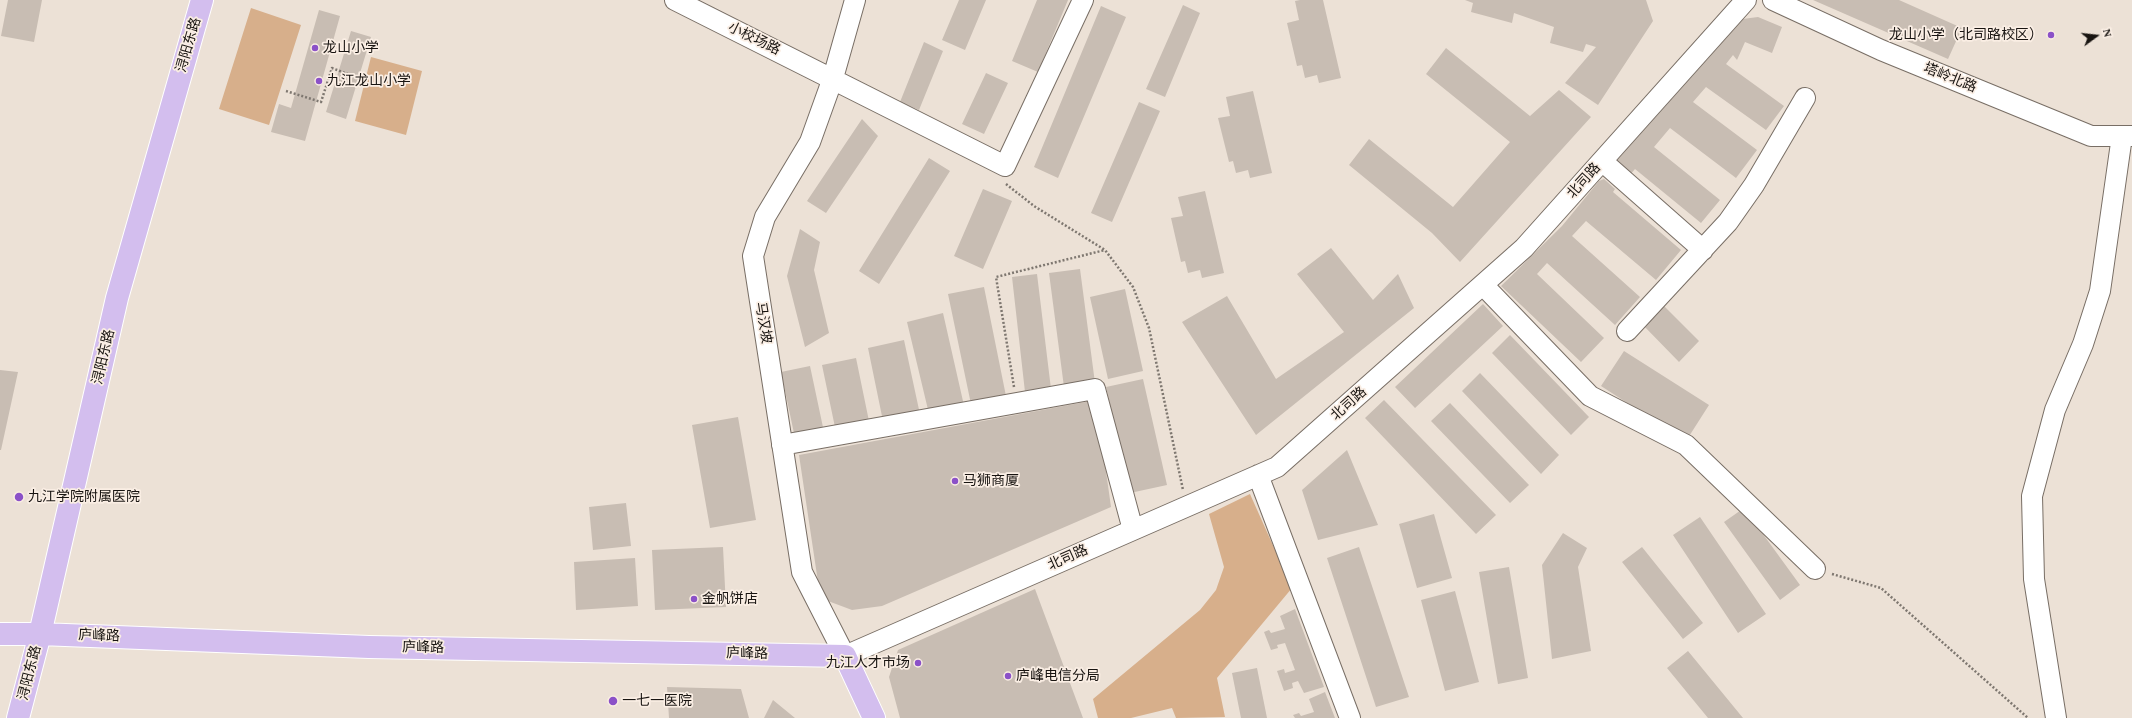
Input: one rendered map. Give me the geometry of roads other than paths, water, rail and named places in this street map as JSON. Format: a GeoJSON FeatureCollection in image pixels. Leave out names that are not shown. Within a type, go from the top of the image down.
{"type":"FeatureCollection","features":[{"type":"Feature","properties":{"kind":"main road","name":"浔阳东路"},"geometry":{"type":"LineString","coordinates":[[18,718],[40,634],[117,298],[202,0]]}},
{"type":"Feature","properties":{"kind":"main road","name":"庐峰路"},"geometry":{"type":"LineString","coordinates":[[0,634],[40,634],[369,647],[845,656]]}},
{"type":"Feature","properties":{"kind":"main road"},"geometry":{"type":"LineString","coordinates":[[845,656],[874,718]]}},
{"type":"Feature","properties":{"kind":"street","name":"小校场路"},"geometry":{"type":"LineString","coordinates":[[675,0],[833,78],[1005,166],[1083,0]]}},
{"type":"Feature","properties":{"kind":"street","name":"马汉坡"},"geometry":{"type":"LineString","coordinates":[[845,656],[802,572],[753,256],[764,217],[810,142],[833,78],[855,0]]}},
{"type":"Feature","properties":{"kind":"street","name":"北司路"},"geometry":{"type":"LineString","coordinates":[[845,656],[1277,467],[1524,248],[1746,0]]}},
{"type":"Feature","properties":{"kind":"street","name":"塔岭北路"},"geometry":{"type":"LineString","coordinates":[[1773,0],[1881,50],[2091,136],[2127,136]]}},
{"type":"Feature","properties":{"kind":"street"},"geometry":{"type":"LineString","coordinates":[[1627,331],[1728,222],[1754,185],[1805,98]]}},
{"type":"Feature","properties":{"kind":"street"},"geometry":{"type":"LineString","coordinates":[[2056,718],[2034,579],[2032,496],[2055,410],[2083,344],[2100,291],[2127,136]]}},
{"type":"Feature","properties":{"kind":"street"},"geometry":{"type":"LineString","coordinates":[[1602,161],[1703,250]]}},
{"type":"Feature","properties":{"kind":"street"},"geometry":{"type":"LineString","coordinates":[[1483,285],[1590,396],[1686,445],[1815,569]]}},
{"type":"Feature","properties":{"kind":"street"},"geometry":{"type":"LineString","coordinates":[[782,445],[1095,389],[1133,530]]}},
{"type":"Feature","properties":{"kind":"street"},"geometry":{"type":"LineString","coordinates":[[1258,475],[1350,718]]}},
{"type":"Feature","properties":{"kind":"place","name":"龙山小学（北司路校区）"},"geometry":{"type":"Point","coordinates":[2051,35]}},
{"type":"Feature","properties":{"kind":"place","name":"龙山小学"},"geometry":{"type":"Point","coordinates":[315,48]}},
{"type":"Feature","properties":{"kind":"place","name":"九江龙山小学"},"geometry":{"type":"Point","coordinates":[319,81]}},
{"type":"Feature","properties":{"kind":"place","name":"马狮商厦"},"geometry":{"type":"Point","coordinates":[955,481]}},
{"type":"Feature","properties":{"kind":"place","name":"九江学院附属医院"},"geometry":{"type":"Point","coordinates":[19,497]}},
{"type":"Feature","properties":{"kind":"place","name":"金帆饼店"},"geometry":{"type":"Point","coordinates":[694,599]}},
{"type":"Feature","properties":{"kind":"place","name":"九江人才市场"},"geometry":{"type":"Point","coordinates":[918,663]}},
{"type":"Feature","properties":{"kind":"place","name":"庐峰电信分局"},"geometry":{"type":"Point","coordinates":[1008,676]}},
{"type":"Feature","properties":{"kind":"place","name":"一七一医院"},"geometry":{"type":"Point","coordinates":[613,701]}}]}
